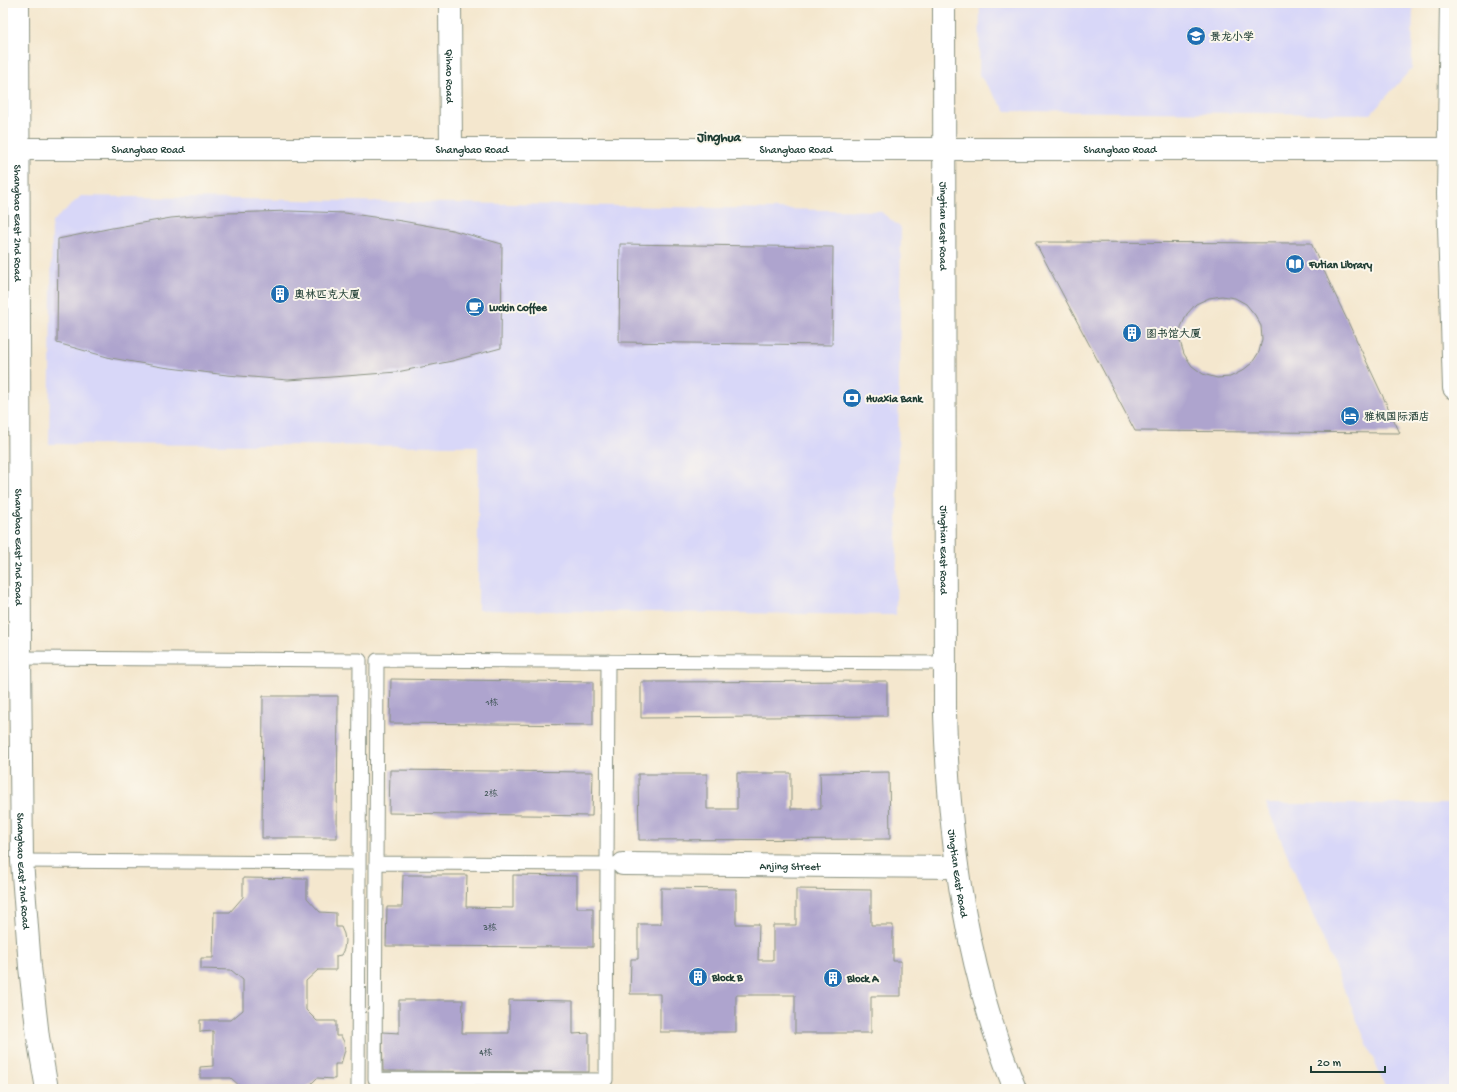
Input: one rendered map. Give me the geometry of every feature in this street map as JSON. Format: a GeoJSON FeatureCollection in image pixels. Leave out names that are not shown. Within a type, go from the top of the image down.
{"type":"FeatureCollection","features":[{"type":"Feature","properties":{"kind":"street","name":"Shangbao East 2nd Road"},"geometry":{"type":"LineString","coordinates":[[18,3],[22,861],[30,967],[38,1037],[47,1089]]}},
{"type":"Feature","properties":{"kind":"street","name":"Qihao Road"},"geometry":{"type":"LineString","coordinates":[[450,3],[451,149]]}},
{"type":"Feature","properties":{"kind":"street","name":"Jingtian East Road"},"geometry":{"type":"LineString","coordinates":[[944,3],[946,765],[950,816],[957,866],[966,921],[976,968],[995,1034],[1016,1089]]}},
{"type":"Feature","properties":{"kind":"street"},"geometry":{"type":"LineString","coordinates":[[1451,3],[1452,149],[1448,194],[1454,388]]}},
{"type":"Feature","properties":{"kind":"street","name":"Shangbao Road"},"geometry":{"type":"LineString","coordinates":[[19,149],[1452,149]]}},
{"type":"Feature","properties":{"kind":"street","name":"Anjing Street"},"geometry":{"type":"LineString","coordinates":[[615,864],[957,866]]}},
{"type":"Feature","properties":{"kind":"lane"},"geometry":{"type":"LineString","coordinates":[[20,658],[360,660],[358,1089]]}},
{"type":"Feature","properties":{"kind":"lane"},"geometry":{"type":"LineString","coordinates":[[608,661],[615,864],[606,1080],[375,1079],[377,660],[608,661],[945,663]]}},
{"type":"Feature","properties":{"kind":"lane"},"geometry":{"type":"LineString","coordinates":[[22,861],[359,863]]}},
{"type":"Feature","properties":{"kind":"lane"},"geometry":{"type":"LineString","coordinates":[[376,863],[615,864]]}},
{"type":"Feature","properties":{"kind":"shaded area","name":"景龙小学"},"geometry":{"type":"Polygon","coordinates":[[[980,3],[1413,3],[1412,68],[1371,114],[1006,111],[979,75],[980,3]]]}},
{"type":"Feature","properties":{"kind":"shaded area"},"geometry":{"type":"Polygon","coordinates":[[[81,196],[880,211],[901,228],[896,615],[478,610],[478,446],[49,444],[52,222],[81,196]]]}},
{"type":"Feature","properties":{"kind":"shaded area"},"geometry":{"type":"Polygon","coordinates":[[[1266,804],[1454,804],[1454,1089],[1386,1089],[1266,804]]]}},
{"type":"Feature","properties":{"kind":"building","name":"奥林匹克大厦"},"geometry":{"type":"Polygon","coordinates":[[[289,211],[345,213],[402,221],[452,230],[502,244],[501,348],[452,361],[397,372],[288,380],[227,375],[162,367],[111,358],[57,343],[58,239],[171,218],[228,213],[289,211]]]}},
{"type":"Feature","properties":{"kind":"building","name":"图书馆大厦"},"geometry":{"type":"Polygon","coordinates":[[[1035,242],[1311,243],[1400,433],[1135,431],[1035,242]],[[1222,296],[1209,298],[1196,304],[1187,314],[1181,327],[1180,341],[1184,354],[1192,366],[1203,374],[1217,378],[1230,377],[1242,371],[1252,363],[1259,352],[1262,339],[1261,326],[1255,315],[1246,304],[1235,298],[1222,296]]]}},
{"type":"Feature","properties":{"kind":"building"},"geometry":{"type":"Polygon","coordinates":[[[620,244],[833,247],[832,345],[619,342],[620,244]]]}},
{"type":"Feature","properties":{"kind":"building"},"geometry":{"type":"Polygon","coordinates":[[[391,679],[593,682],[593,725],[390,723],[391,679]]]}},
{"type":"Feature","properties":{"kind":"building"},"geometry":{"type":"Polygon","coordinates":[[[887,681],[887,716],[641,718],[641,682],[887,681]]]}},
{"type":"Feature","properties":{"kind":"building"},"geometry":{"type":"Polygon","coordinates":[[[263,696],[338,696],[337,838],[262,838],[263,696]]]}},
{"type":"Feature","properties":{"kind":"building"},"geometry":{"type":"Polygon","coordinates":[[[390,770],[593,772],[592,816],[389,813],[390,770]]]}},
{"type":"Feature","properties":{"kind":"building"},"geometry":{"type":"Polygon","coordinates":[[[889,772],[890,839],[639,840],[638,774],[707,774],[707,809],[737,809],[737,773],[791,773],[791,809],[821,809],[820,773],[889,772]]]}},
{"type":"Feature","properties":{"kind":"building"},"geometry":{"type":"Polygon","coordinates":[[[403,875],[467,875],[466,907],[513,908],[513,875],[577,876],[577,908],[593,908],[593,947],[386,946],[387,907],[402,907],[403,875]]]}},
{"type":"Feature","properties":{"kind":"building"},"geometry":{"type":"Polygon","coordinates":[[[243,878],[307,879],[307,898],[320,912],[336,913],[336,927],[341,927],[345,941],[344,949],[341,955],[336,956],[336,970],[318,970],[306,981],[306,1010],[317,1021],[336,1021],[336,1036],[341,1036],[344,1042],[345,1050],[341,1064],[335,1064],[335,1079],[317,1078],[306,1089],[243,1089],[231,1078],[200,1078],[200,1067],[213,1066],[213,1031],[200,1032],[200,1020],[231,1020],[243,1010],[243,980],[231,970],[201,969],[201,958],[213,958],[214,912],[230,912],[243,897],[243,878]]]}},
{"type":"Feature","properties":{"kind":"building"},"geometry":{"type":"Polygon","coordinates":[[[661,888],[736,889],[736,924],[759,924],[758,960],[773,960],[773,925],[796,925],[796,889],[871,890],[871,925],[893,925],[893,961],[901,961],[901,996],[871,996],[871,1033],[795,1033],[795,995],[736,995],[736,1032],[660,1032],[660,994],[630,994],[631,959],[638,959],[638,924],[661,924],[661,888]]]}},
{"type":"Feature","properties":{"kind":"building"},"geometry":{"type":"Polygon","coordinates":[[[399,1000],[463,1000],[462,1033],[509,1033],[509,1000],[573,1001],[573,1034],[589,1033],[589,1072],[383,1071],[382,1032],[399,1033],[399,1000]]]}},
{"type":"Feature","properties":{"kind":"place","name":"景龙小学"},"geometry":{"type":"Point","coordinates":[1196,36]}},
{"type":"Feature","properties":{"kind":"place","name":"Futian Library"},"geometry":{"type":"Point","coordinates":[1295,264]}},
{"type":"Feature","properties":{"kind":"place","name":"奥林匹克大厦"},"geometry":{"type":"Point","coordinates":[280,294]}},
{"type":"Feature","properties":{"kind":"place","name":"Luckin Coffee"},"geometry":{"type":"Point","coordinates":[475,307]}},
{"type":"Feature","properties":{"kind":"place","name":"图书馆大厦"},"geometry":{"type":"Point","coordinates":[1132,333]}},
{"type":"Feature","properties":{"kind":"place","name":"Huaxia Bank"},"geometry":{"type":"Point","coordinates":[852,398]}},
{"type":"Feature","properties":{"kind":"place","name":"雅枫国际酒店"},"geometry":{"type":"Point","coordinates":[1350,416]}},
{"type":"Feature","properties":{"kind":"place","name":"Block B"},"geometry":{"type":"Point","coordinates":[698,977]}},
{"type":"Feature","properties":{"kind":"place","name":"Block A"},"geometry":{"type":"Point","coordinates":[833,978]}},
{"type":"Feature","properties":{"kind":"district","name":"Jinghua"},"geometry":{"type":"Point","coordinates":[719,136]}}]}
